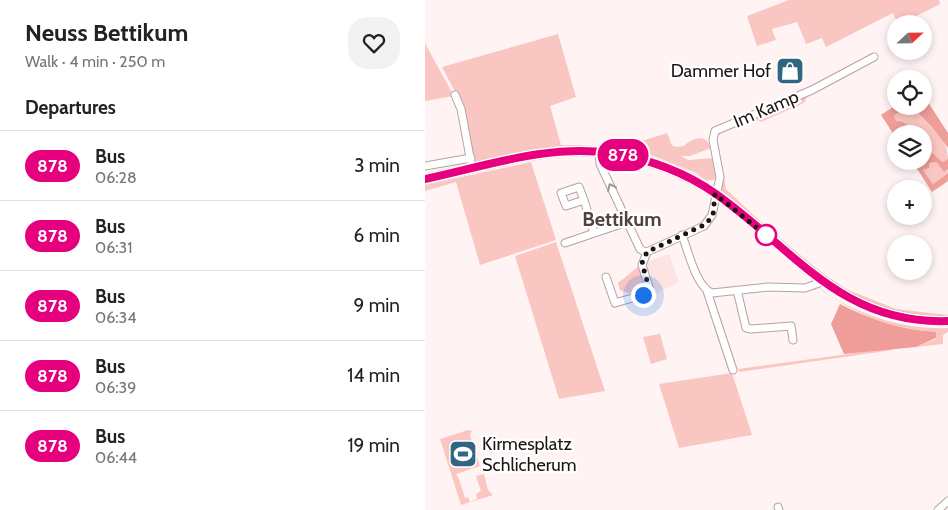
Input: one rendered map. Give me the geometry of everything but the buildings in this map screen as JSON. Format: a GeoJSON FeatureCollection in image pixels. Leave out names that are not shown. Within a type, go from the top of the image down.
{"type":"FeatureCollection","features":[{"type":"Feature","properties":{"kind":"main road"},"geometry":{"type":"LineString","coordinates":[[425,178],[547,153],[599,152],[658,164],[679,173],[715,194],[822,282],[851,300],[892,315],[912,319],[948,321]]}},
{"type":"Feature","properties":{"kind":"street","name":"Im Kamp"},"geometry":{"type":"LineString","coordinates":[[715,194],[720,173],[713,140],[715,132],[812,90],[874,58]]}},
{"type":"Feature","properties":{"kind":"street"},"geometry":{"type":"LineString","coordinates":[[455,96],[461,109],[473,168]]}},
{"type":"Feature","properties":{"kind":"street"},"geometry":{"type":"LineString","coordinates":[[599,152],[601,164],[627,222],[640,249],[647,252]]}},
{"type":"Feature","properties":{"kind":"street"},"geometry":{"type":"LineString","coordinates":[[425,166],[471,158]]}},
{"type":"Feature","properties":{"kind":"street"},"geometry":{"type":"LineString","coordinates":[[606,277],[615,303],[645,294],[649,287],[642,263],[647,252],[708,223],[713,215],[715,194]]}},
{"type":"Feature","properties":{"kind":"street"},"geometry":{"type":"LineString","coordinates":[[584,200],[594,233]]}},
{"type":"Feature","properties":{"kind":"street"},"geometry":{"type":"LineString","coordinates":[[565,242],[627,222]]}},
{"type":"Feature","properties":{"kind":"street"},"geometry":{"type":"LineString","coordinates":[[682,235],[698,278],[707,291],[733,370]]}},
{"type":"Feature","properties":{"kind":"street"},"geometry":{"type":"LineString","coordinates":[[707,291],[715,293],[768,287],[805,288],[822,282]]}},
{"type":"Feature","properties":{"kind":"street"},"geometry":{"type":"LineString","coordinates":[[737,290],[745,328],[791,326],[793,340]]}},
{"type":"Feature","properties":{"kind":"street"},"geometry":{"type":"LineString","coordinates":[[938,510],[948,501]]}},
{"type":"Feature","properties":{"kind":"shaded area"},"geometry":{"type":"Polygon","coordinates":[[[789,0],[939,0],[940,4],[919,15],[894,15],[893,13],[887,15],[826,47],[822,38],[806,44],[797,22],[772,29],[776,40],[757,46],[747,16],[789,0]]]}},
{"type":"Feature","properties":{"kind":"shaded area"},"geometry":{"type":"Polygon","coordinates":[[[558,34],[576,97],[550,106],[561,145],[581,145],[581,148],[547,149],[477,164],[474,163],[462,105],[442,67],[558,34]]]}},
{"type":"Feature","properties":{"kind":"shaded area"},"geometry":{"type":"Polygon","coordinates":[[[425,43],[427,47],[454,96],[425,101],[425,43]]]}},
{"type":"Feature","properties":{"kind":"shaded area"},"geometry":{"type":"Polygon","coordinates":[[[809,94],[804,103],[761,122],[756,119],[722,132],[717,137],[726,189],[765,226],[823,274],[846,289],[896,309],[948,315],[948,318],[895,313],[838,289],[722,194],[715,134],[760,114],[762,119],[802,102],[800,96],[809,94]]]}},
{"type":"Feature","properties":{"kind":"shaded area"},"geometry":{"type":"Polygon","coordinates":[[[932,108],[948,133],[948,148],[932,125],[921,115],[932,115],[932,108]]]}},
{"type":"Feature","properties":{"kind":"shaded area"},"geometry":{"type":"Polygon","coordinates":[[[887,111],[887,115],[895,115],[896,121],[907,125],[888,125],[881,115],[887,111]]]}},
{"type":"Feature","properties":{"kind":"shaded area"},"geometry":{"type":"Polygon","coordinates":[[[923,115],[931,123],[941,137],[945,144],[948,159],[942,162],[932,159],[932,125],[905,125],[896,121],[894,116],[923,115]]]}},
{"type":"Feature","properties":{"kind":"shaded area"},"geometry":{"type":"Polygon","coordinates":[[[667,133],[672,145],[675,147],[684,146],[698,138],[707,141],[711,148],[690,156],[681,156],[688,160],[712,158],[716,161],[715,179],[707,180],[696,173],[654,156],[627,150],[629,145],[667,133]]]}},
{"type":"Feature","properties":{"kind":"shaded area"},"geometry":{"type":"Polygon","coordinates":[[[932,153],[942,162],[948,159],[948,169],[944,172],[936,162],[932,163],[932,153]]]}},
{"type":"Feature","properties":{"kind":"shaded area"},"geometry":{"type":"Polygon","coordinates":[[[531,162],[556,240],[480,265],[456,182],[425,191],[425,185],[531,162]]]}},
{"type":"Feature","properties":{"kind":"shaded area"},"geometry":{"type":"Polygon","coordinates":[[[936,162],[944,172],[948,169],[948,173],[933,184],[932,180],[923,170],[932,170],[932,163],[936,162]]]}},
{"type":"Feature","properties":{"kind":"shaded area"},"geometry":{"type":"Polygon","coordinates":[[[918,170],[923,170],[930,180],[924,180],[918,170]]]}},
{"type":"Feature","properties":{"kind":"shaded area"},"geometry":{"type":"Polygon","coordinates":[[[948,173],[948,181],[932,192],[932,183],[933,184],[948,173]]]}},
{"type":"Feature","properties":{"kind":"shaded area"},"geometry":{"type":"Polygon","coordinates":[[[556,242],[605,391],[559,399],[515,256],[556,242]]]}},
{"type":"Feature","properties":{"kind":"shaded area"},"geometry":{"type":"Polygon","coordinates":[[[669,254],[679,282],[653,295],[644,263],[648,259],[649,261],[669,254]]]}},
{"type":"Feature","properties":{"kind":"shaded area"},"geometry":{"type":"Polygon","coordinates":[[[639,266],[645,282],[643,291],[636,294],[620,290],[618,283],[639,266]]]}},
{"type":"Feature","properties":{"kind":"shaded area"},"geometry":{"type":"Polygon","coordinates":[[[817,287],[855,309],[881,319],[921,327],[948,328],[948,332],[943,335],[943,344],[916,347],[936,339],[936,332],[903,327],[873,318],[845,305],[817,287]]]}},
{"type":"Feature","properties":{"kind":"shaded area"},"geometry":{"type":"Polygon","coordinates":[[[840,304],[886,323],[910,329],[936,332],[936,338],[916,347],[844,354],[831,324],[840,304]]]}},
{"type":"Feature","properties":{"kind":"shaded area"},"geometry":{"type":"Polygon","coordinates":[[[660,334],[667,359],[651,364],[643,337],[660,334]]]}},
{"type":"Feature","properties":{"kind":"shaded area"},"geometry":{"type":"Polygon","coordinates":[[[892,348],[893,350],[739,372],[738,369],[892,348]]]}},
{"type":"Feature","properties":{"kind":"shaded area"},"geometry":{"type":"Polygon","coordinates":[[[732,373],[752,435],[679,448],[659,384],[732,373]]]}},
{"type":"Feature","properties":{"kind":"shaded area"},"geometry":{"type":"Polygon","coordinates":[[[468,430],[472,431],[470,435],[480,466],[456,474],[465,498],[468,497],[470,502],[477,499],[476,494],[481,491],[476,476],[484,474],[488,490],[493,495],[461,505],[440,439],[468,430]]]}},
{"type":"Feature","properties":{"kind":"bus line","name":"878"},"geometry":{"type":"LineString","coordinates":[[425,179],[515,158],[558,152],[610,153],[637,158],[665,167],[705,186],[733,206],[813,275],[843,296],[859,304],[892,315],[930,321],[948,321]]}},
{"type":"Feature","properties":{"kind":"place","name":"Dammer Hof"},"geometry":{"type":"Point","coordinates":[790,71]}},
{"type":"Feature","properties":{"kind":"place","name":"Kirmesplatz Schlicherum"},"geometry":{"type":"Point","coordinates":[463,454]}},
{"type":"Feature","properties":{"kind":"district","name":"Bettikum"},"geometry":{"type":"Point","coordinates":[622,219]}},
{"type":"Feature","properties":{"kind":"route"},"geometry":{"type":"LineString","coordinates":[[643,295],[649,288],[642,263],[647,252],[701,228],[711,220],[715,194],[733,206],[766,235]]}}]}
